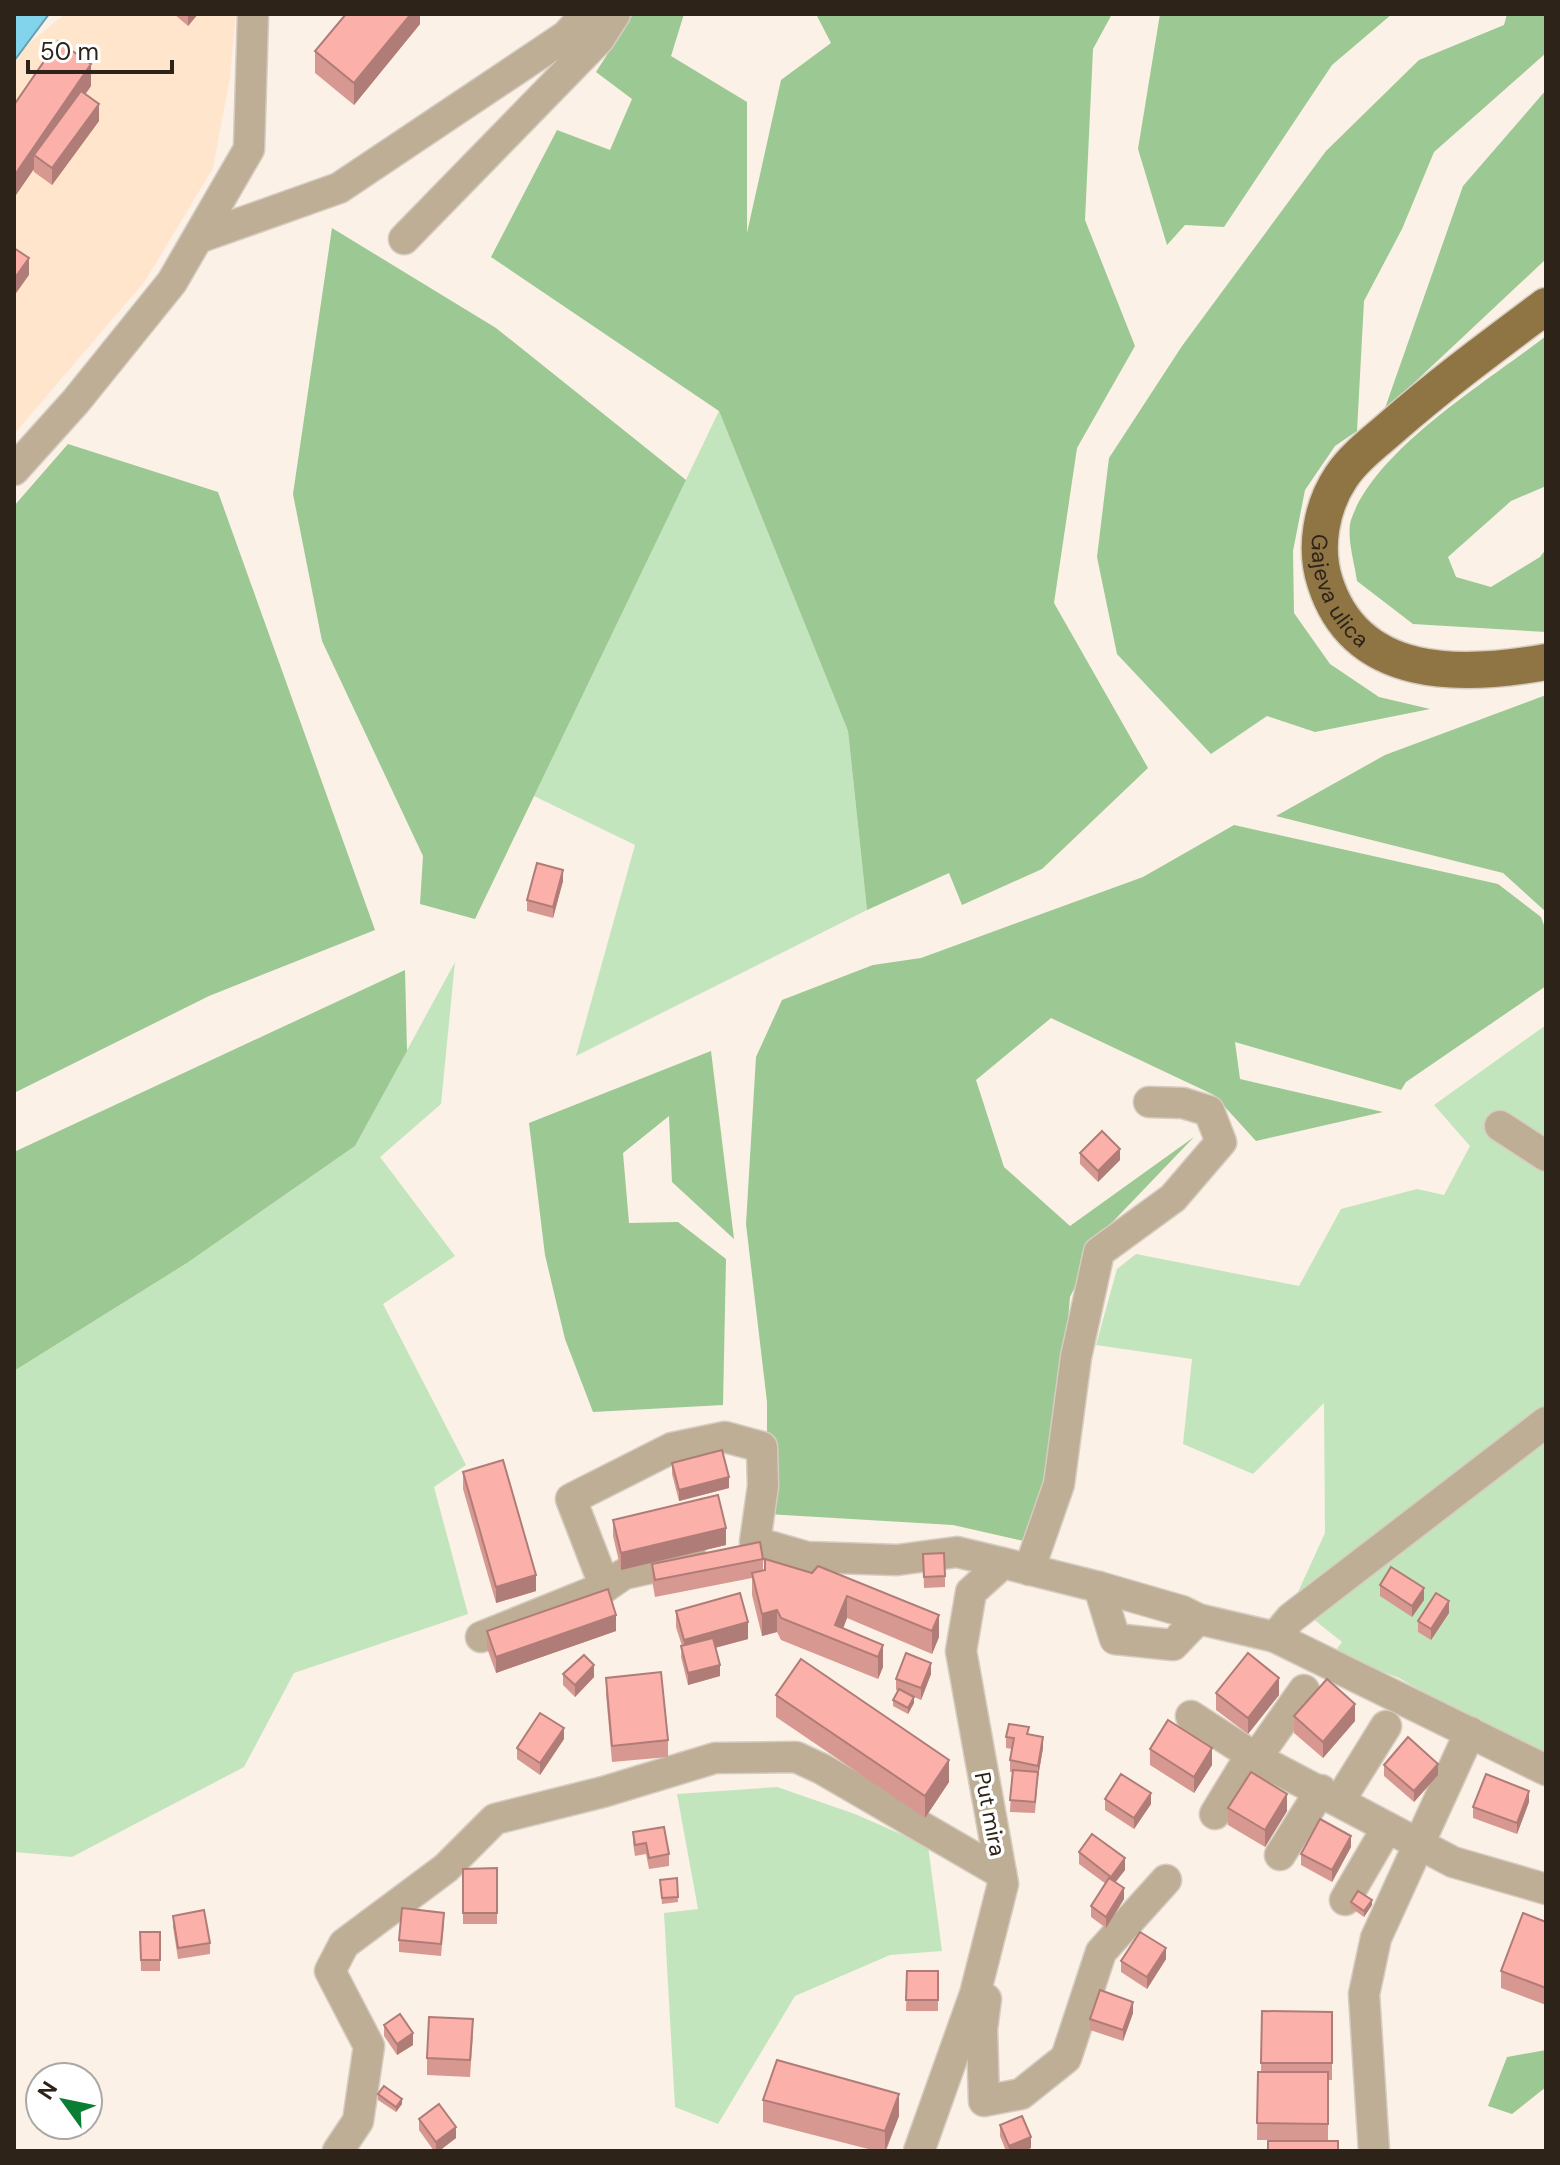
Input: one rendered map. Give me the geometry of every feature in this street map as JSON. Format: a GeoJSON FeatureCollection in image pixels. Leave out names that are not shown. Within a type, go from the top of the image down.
{"type":"FeatureCollection","features":[{"type":"Feature","properties":{"kind":"main road","name":"Gajeva ulica"},"geometry":{"type":"LineString","coordinates":[[1546,306],[1445,381],[1364,452],[1342,476],[1327,504],[1320,534],[1320,567],[1332,605],[1356,635],[1385,654],[1415,665],[1453,671],[1500,670],[1546,662]]}},
{"type":"Feature","properties":{"kind":"street"},"geometry":{"type":"LineString","coordinates":[[14,470],[76,401],[172,282],[249,149],[253,14]]}},
{"type":"Feature","properties":{"kind":"street"},"geometry":{"type":"LineString","coordinates":[[198,238],[339,188],[566,36],[586,14]]}},
{"type":"Feature","properties":{"kind":"street"},"geometry":{"type":"LineString","coordinates":[[404,239],[599,39],[615,14]]}},
{"type":"Feature","properties":{"kind":"street"},"geometry":{"type":"LineString","coordinates":[[1016,1567],[1059,1484],[1076,1357],[1099,1252],[1173,1198],[1221,1142],[1209,1111],[1183,1103],[1149,1102]]}},
{"type":"Feature","properties":{"kind":"street"},"geometry":{"type":"LineString","coordinates":[[1500,1126],[1546,1156]]}},
{"type":"Feature","properties":{"kind":"street"},"geometry":{"type":"LineString","coordinates":[[1275,1637],[1291,1618],[1546,1422]]}},
{"type":"Feature","properties":{"kind":"street"},"geometry":{"type":"LineString","coordinates":[[605,1587],[571,1499],[672,1448],[725,1437],[762,1447],[763,1486],[733,1548]]}},
{"type":"Feature","properties":{"kind":"street"},"geometry":{"type":"LineString","coordinates":[[481,1637],[605,1587],[624,1574],[733,1548],[807,1557],[897,1560],[957,1552],[1092,1585],[1182,1611],[1198,1619],[1275,1637],[1546,1770]]}},
{"type":"Feature","properties":{"kind":"street","name":"Put mira"},"geometry":{"type":"LineString","coordinates":[[919,2151],[975,1994],[1003,1884],[961,1651],[971,1592],[1016,1567]]}},
{"type":"Feature","properties":{"kind":"street"},"geometry":{"type":"LineString","coordinates":[[1092,1585],[1115,1639],[1173,1645],[1198,1619]]}},
{"type":"Feature","properties":{"kind":"street"},"geometry":{"type":"LineString","coordinates":[[1215,1814],[1253,1756],[1304,1690]]}},
{"type":"Feature","properties":{"kind":"street"},"geometry":{"type":"LineString","coordinates":[[1191,1716],[1253,1756],[1453,1862],[1546,1889]]}},
{"type":"Feature","properties":{"kind":"street"},"geometry":{"type":"LineString","coordinates":[[1280,1855],[1386,1726]]}},
{"type":"Feature","properties":{"kind":"street"},"geometry":{"type":"LineString","coordinates":[[1374,2151],[1364,1994],[1376,1938],[1470,1732]]}},
{"type":"Feature","properties":{"kind":"street"},"geometry":{"type":"LineString","coordinates":[[338,2151],[358,2121],[369,2046],[330,1971],[344,1944],[446,1868],[495,1819],[603,1792],[715,1758],[796,1757],[1001,1873]]}},
{"type":"Feature","properties":{"kind":"street"},"geometry":{"type":"LineString","coordinates":[[1345,1900],[1387,1828]]}},
{"type":"Feature","properties":{"kind":"street"},"geometry":{"type":"LineString","coordinates":[[975,1994],[986,1996],[982,2029],[984,2101],[1021,2094],[1066,2058],[1101,1952],[1166,1880]]}},
{"type":"Feature","properties":{"kind":"shaded area"},"geometry":{"type":"Polygon","coordinates":[[[65,14],[236,14],[230,77],[213,168],[145,281],[14,434],[14,56],[65,14]]]}},
{"type":"Feature","properties":{"kind":"green space"},"geometry":{"type":"Polygon","coordinates":[[[633,14],[684,14],[671,56],[747,102],[747,233],[781,80],[831,43],[816,14],[1112,14],[1093,49],[1085,220],[1135,346],[1077,448],[1054,603],[1148,768],[1042,869],[962,905],[949,873],[867,910],[848,731],[719,411],[491,257],[557,130],[610,150],[632,99],[596,72],[633,14]]]}},
{"type":"Feature","properties":{"kind":"green space"},"geometry":{"type":"Polygon","coordinates":[[[1160,14],[1392,14],[1332,65],[1224,227],[1185,225],[1167,245],[1138,149],[1160,14]]]}},
{"type":"Feature","properties":{"kind":"green space"},"geometry":{"type":"Polygon","coordinates":[[[1507,14],[1546,14],[1546,53],[1434,152],[1402,229],[1364,301],[1357,431],[1335,446],[1305,490],[1293,551],[1294,613],[1330,664],[1379,697],[1430,709],[1315,732],[1267,716],[1211,754],[1117,654],[1097,557],[1109,458],[1182,346],[1326,151],[1419,60],[1504,25],[1507,14]]]}},
{"type":"Feature","properties":{"kind":"green space"},"geometry":{"type":"Polygon","coordinates":[[[1546,90],[1546,259],[1384,411],[1463,186],[1546,90]]]}},
{"type":"Feature","properties":{"kind":"green space"},"geometry":{"type":"Polygon","coordinates":[[[332,228],[496,328],[686,480],[475,919],[420,904],[423,856],[322,641],[293,494],[332,228]]]}},
{"type":"Feature","properties":{"kind":"green space"},"geometry":{"type":"Polygon","coordinates":[[[1546,336],[1546,486],[1511,501],[1448,557],[1456,577],[1491,587],[1540,557],[1546,549],[1546,632],[1413,624],[1357,581],[1350,542],[1351,520],[1364,494],[1383,468],[1408,443],[1435,419],[1546,336]]]}},
{"type":"Feature","properties":{"kind":"green space"},"geometry":{"type":"Polygon","coordinates":[[[719,411],[848,731],[867,910],[576,1056],[635,845],[534,796],[719,411]]]}},
{"type":"Feature","properties":{"kind":"green space"},"geometry":{"type":"Polygon","coordinates":[[[68,444],[218,492],[375,930],[209,996],[14,1093],[14,506],[68,444]]]}},
{"type":"Feature","properties":{"kind":"green space"},"geometry":{"type":"Polygon","coordinates":[[[1546,695],[1546,912],[1503,873],[1276,816],[1385,755],[1546,695]]]}},
{"type":"Feature","properties":{"kind":"green space"},"geometry":{"type":"Polygon","coordinates":[[[1234,825],[1498,884],[1541,917],[1546,931],[1546,986],[1406,1082],[1401,1090],[1235,1042],[1240,1079],[1383,1112],[1256,1141],[1214,1095],[1051,1018],[976,1080],[1004,1167],[1070,1226],[1194,1137],[1101,1234],[1070,1297],[1061,1400],[1037,1544],[953,1525],[767,1514],[767,1402],[746,1224],[756,1057],[782,1000],[873,965],[921,958],[1143,877],[1234,825]]]}},
{"type":"Feature","properties":{"kind":"green space"},"geometry":{"type":"Polygon","coordinates":[[[455,962],[441,1104],[380,1157],[455,1256],[383,1304],[466,1465],[434,1487],[468,1614],[294,1673],[244,1767],[72,1857],[14,1852],[14,1371],[187,1263],[355,1146],[455,962]]]}},
{"type":"Feature","properties":{"kind":"green space"},"geometry":{"type":"Polygon","coordinates":[[[405,970],[407,1051],[355,1146],[187,1263],[14,1371],[14,1152],[405,970]]]}},
{"type":"Feature","properties":{"kind":"green space"},"geometry":{"type":"Polygon","coordinates":[[[1546,1025],[1546,1756],[1492,1733],[1399,1678],[1334,1653],[1342,1642],[1293,1603],[1325,1533],[1324,1403],[1253,1474],[1183,1444],[1192,1359],[1096,1345],[1117,1269],[1136,1254],[1299,1286],[1341,1209],[1417,1189],[1444,1195],[1470,1146],[1434,1105],[1546,1025]]]}},
{"type":"Feature","properties":{"kind":"green space"},"geometry":{"type":"Polygon","coordinates":[[[711,1051],[734,1239],[672,1182],[669,1116],[623,1153],[629,1223],[678,1222],[726,1259],[723,1405],[593,1412],[565,1339],[545,1255],[529,1123],[711,1051]]]}},
{"type":"Feature","properties":{"kind":"green space"},"geometry":{"type":"Polygon","coordinates":[[[777,1787],[855,1814],[928,1846],[942,1951],[890,1955],[795,1996],[718,2124],[675,2107],[664,1913],[698,1909],[677,1794],[777,1787]]]}},
{"type":"Feature","properties":{"kind":"green space"},"geometry":{"type":"Polygon","coordinates":[[[1546,2050],[1546,2087],[1512,2114],[1488,2106],[1507,2057],[1546,2050]]]}},
{"type":"Feature","properties":{"kind":"water"},"geometry":{"type":"Polygon","coordinates":[[[14,14],[49,14],[14,61],[14,14]]]}},
{"type":"Feature","properties":{"kind":"building"},"geometry":{"type":"Polygon","coordinates":[[[346,14],[411,14],[354,83],[315,51],[346,14]]]}},
{"type":"Feature","properties":{"kind":"building"},"geometry":{"type":"Polygon","coordinates":[[[58,41],[91,64],[14,176],[14,105],[58,41]]]}},
{"type":"Feature","properties":{"kind":"building"},"geometry":{"type":"Polygon","coordinates":[[[81,91],[99,104],[52,168],[34,155],[81,91]]]}},
{"type":"Feature","properties":{"kind":"building"},"geometry":{"type":"Polygon","coordinates":[[[14,248],[29,258],[14,279],[14,248]]]}},
{"type":"Feature","properties":{"kind":"building"},"geometry":{"type":"Polygon","coordinates":[[[537,863],[563,870],[553,907],[527,900],[537,863]]]}},
{"type":"Feature","properties":{"kind":"building"},"geometry":{"type":"Polygon","coordinates":[[[1102,1131],[1120,1149],[1098,1171],[1080,1153],[1102,1131]]]}},
{"type":"Feature","properties":{"kind":"building"},"geometry":{"type":"Polygon","coordinates":[[[722,1450],[729,1477],[679,1490],[672,1463],[722,1450]]]}},
{"type":"Feature","properties":{"kind":"building"},"geometry":{"type":"Polygon","coordinates":[[[503,1460],[536,1575],[496,1587],[463,1472],[503,1460]]]}},
{"type":"Feature","properties":{"kind":"building"},"geometry":{"type":"Polygon","coordinates":[[[718,1495],[726,1528],[621,1553],[613,1520],[718,1495]]]}},
{"type":"Feature","properties":{"kind":"building"},"geometry":{"type":"Polygon","coordinates":[[[760,1542],[763,1559],[655,1580],[652,1564],[760,1542]]]}},
{"type":"Feature","properties":{"kind":"building"},"geometry":{"type":"Polygon","coordinates":[[[944,1553],[945,1576],[924,1577],[923,1554],[944,1553]]]}},
{"type":"Feature","properties":{"kind":"building"},"geometry":{"type":"Polygon","coordinates":[[[765,1559],[812,1573],[818,1566],[939,1615],[932,1631],[847,1596],[835,1625],[883,1645],[878,1657],[781,1618],[777,1610],[762,1614],[752,1573],[765,1570],[765,1559]]]}},
{"type":"Feature","properties":{"kind":"building"},"geometry":{"type":"Polygon","coordinates":[[[1391,1567],[1424,1588],[1412,1606],[1380,1585],[1391,1567]]]}},
{"type":"Feature","properties":{"kind":"building"},"geometry":{"type":"Polygon","coordinates":[[[608,1589],[616,1615],[496,1657],[487,1631],[608,1589]]]}},
{"type":"Feature","properties":{"kind":"building"},"geometry":{"type":"Polygon","coordinates":[[[740,1593],[748,1622],[684,1640],[676,1611],[740,1593]]]}},
{"type":"Feature","properties":{"kind":"building"},"geometry":{"type":"Polygon","coordinates":[[[1436,1593],[1449,1601],[1431,1629],[1418,1621],[1436,1593]]]}},
{"type":"Feature","properties":{"kind":"building"},"geometry":{"type":"Polygon","coordinates":[[[713,1638],[720,1665],[688,1673],[681,1646],[713,1638]]]}},
{"type":"Feature","properties":{"kind":"building"},"geometry":{"type":"Polygon","coordinates":[[[906,1653],[931,1663],[921,1688],[896,1679],[906,1653]]]}},
{"type":"Feature","properties":{"kind":"building"},"geometry":{"type":"Polygon","coordinates":[[[1248,1653],[1279,1678],[1248,1718],[1216,1693],[1248,1653]]]}},
{"type":"Feature","properties":{"kind":"building"},"geometry":{"type":"Polygon","coordinates":[[[584,1655],[594,1665],[575,1685],[563,1674],[584,1655]]]}},
{"type":"Feature","properties":{"kind":"building"},"geometry":{"type":"Polygon","coordinates":[[[801,1659],[949,1760],[925,1796],[776,1695],[801,1659]]]}},
{"type":"Feature","properties":{"kind":"building"},"geometry":{"type":"Polygon","coordinates":[[[661,1672],[668,1740],[612,1746],[606,1678],[661,1672]]]}},
{"type":"Feature","properties":{"kind":"building"},"geometry":{"type":"Polygon","coordinates":[[[1327,1679],[1355,1704],[1323,1742],[1294,1716],[1327,1679]]]}},
{"type":"Feature","properties":{"kind":"building"},"geometry":{"type":"Polygon","coordinates":[[[899,1689],[914,1697],[908,1708],[893,1700],[899,1689]]]}},
{"type":"Feature","properties":{"kind":"building"},"geometry":{"type":"Polygon","coordinates":[[[540,1713],[564,1728],[540,1763],[517,1748],[540,1713]]]}},
{"type":"Feature","properties":{"kind":"building"},"geometry":{"type":"Polygon","coordinates":[[[1168,1720],[1212,1748],[1194,1777],[1150,1749],[1168,1720]]]}},
{"type":"Feature","properties":{"kind":"building"},"geometry":{"type":"Polygon","coordinates":[[[1009,1724],[1029,1727],[1027,1734],[1043,1737],[1038,1766],[1010,1760],[1014,1738],[1006,1737],[1009,1724]]]}},
{"type":"Feature","properties":{"kind":"building"},"geometry":{"type":"Polygon","coordinates":[[[1408,1737],[1438,1764],[1414,1791],[1384,1765],[1408,1737]]]}},
{"type":"Feature","properties":{"kind":"building"},"geometry":{"type":"Polygon","coordinates":[[[1013,1770],[1038,1772],[1035,1802],[1010,1800],[1013,1770]]]}},
{"type":"Feature","properties":{"kind":"building"},"geometry":{"type":"Polygon","coordinates":[[[1251,1772],[1287,1794],[1265,1830],[1228,1808],[1251,1772]]]}},
{"type":"Feature","properties":{"kind":"building"},"geometry":{"type":"Polygon","coordinates":[[[1121,1774],[1151,1793],[1134,1818],[1105,1799],[1121,1774]]]}},
{"type":"Feature","properties":{"kind":"building"},"geometry":{"type":"Polygon","coordinates":[[[1486,1774],[1529,1791],[1517,1823],[1473,1807],[1486,1774]]]}},
{"type":"Feature","properties":{"kind":"building"},"geometry":{"type":"Polygon","coordinates":[[[1320,1819],[1351,1836],[1332,1870],[1301,1854],[1320,1819]]]}},
{"type":"Feature","properties":{"kind":"building"},"geometry":{"type":"Polygon","coordinates":[[[664,1827],[669,1854],[649,1858],[646,1843],[635,1845],[633,1832],[664,1827]]]}},
{"type":"Feature","properties":{"kind":"building"},"geometry":{"type":"Polygon","coordinates":[[[1092,1834],[1125,1858],[1111,1877],[1079,1852],[1092,1834]]]}},
{"type":"Feature","properties":{"kind":"building"},"geometry":{"type":"Polygon","coordinates":[[[497,1868],[497,1913],[463,1913],[463,1869],[497,1868]]]}},
{"type":"Feature","properties":{"kind":"building"},"geometry":{"type":"Polygon","coordinates":[[[677,1878],[678,1897],[662,1898],[660,1880],[677,1878]]]}},
{"type":"Feature","properties":{"kind":"building"},"geometry":{"type":"Polygon","coordinates":[[[1109,1878],[1124,1888],[1106,1917],[1091,1906],[1109,1878]]]}},
{"type":"Feature","properties":{"kind":"building"},"geometry":{"type":"Polygon","coordinates":[[[1358,1891],[1372,1900],[1364,1911],[1351,1902],[1358,1891]]]}},
{"type":"Feature","properties":{"kind":"building"},"geometry":{"type":"Polygon","coordinates":[[[402,1908],[444,1913],[441,1944],[399,1940],[402,1908]]]}},
{"type":"Feature","properties":{"kind":"building"},"geometry":{"type":"Polygon","coordinates":[[[204,1910],[210,1943],[178,1948],[173,1916],[204,1910]]]}},
{"type":"Feature","properties":{"kind":"building"},"geometry":{"type":"Polygon","coordinates":[[[1523,1913],[1546,1922],[1546,1988],[1501,1971],[1523,1913]]]}},
{"type":"Feature","properties":{"kind":"building"},"geometry":{"type":"Polygon","coordinates":[[[140,1932],[160,1932],[160,1960],[141,1960],[140,1932]]]}},
{"type":"Feature","properties":{"kind":"building"},"geometry":{"type":"Polygon","coordinates":[[[1140,1932],[1166,1948],[1147,1977],[1121,1961],[1140,1932]]]}},
{"type":"Feature","properties":{"kind":"building"},"geometry":{"type":"Polygon","coordinates":[[[907,1971],[938,1971],[938,2000],[906,2000],[907,1971]]]}},
{"type":"Feature","properties":{"kind":"building"},"geometry":{"type":"Polygon","coordinates":[[[1100,1990],[1133,2002],[1123,2030],[1090,2019],[1100,1990]]]}},
{"type":"Feature","properties":{"kind":"building"},"geometry":{"type":"Polygon","coordinates":[[[1262,2011],[1332,2012],[1332,2063],[1261,2063],[1262,2011]]]}},
{"type":"Feature","properties":{"kind":"building"},"geometry":{"type":"Polygon","coordinates":[[[400,2014],[413,2033],[397,2044],[384,2025],[400,2014]]]}},
{"type":"Feature","properties":{"kind":"building"},"geometry":{"type":"Polygon","coordinates":[[[429,2017],[473,2019],[470,2060],[427,2058],[429,2017]]]}},
{"type":"Feature","properties":{"kind":"building"},"geometry":{"type":"Polygon","coordinates":[[[777,2060],[899,2094],[885,2131],[763,2100],[777,2060]]]}},
{"type":"Feature","properties":{"kind":"building"},"geometry":{"type":"Polygon","coordinates":[[[1258,2072],[1328,2072],[1328,2124],[1257,2123],[1258,2072]]]}},
{"type":"Feature","properties":{"kind":"building"},"geometry":{"type":"Polygon","coordinates":[[[384,2086],[402,2099],[396,2107],[378,2094],[384,2086]]]}},
{"type":"Feature","properties":{"kind":"building"},"geometry":{"type":"Polygon","coordinates":[[[439,2104],[456,2127],[436,2142],[419,2119],[439,2104]]]}},
{"type":"Feature","properties":{"kind":"building"},"geometry":{"type":"Polygon","coordinates":[[[1022,2116],[1031,2137],[1009,2146],[1000,2125],[1022,2116]]]}},
{"type":"Feature","properties":{"kind":"building"},"geometry":{"type":"Polygon","coordinates":[[[1268,2141],[1338,2141],[1338,2151],[1268,2151],[1268,2141]]]}}]}
